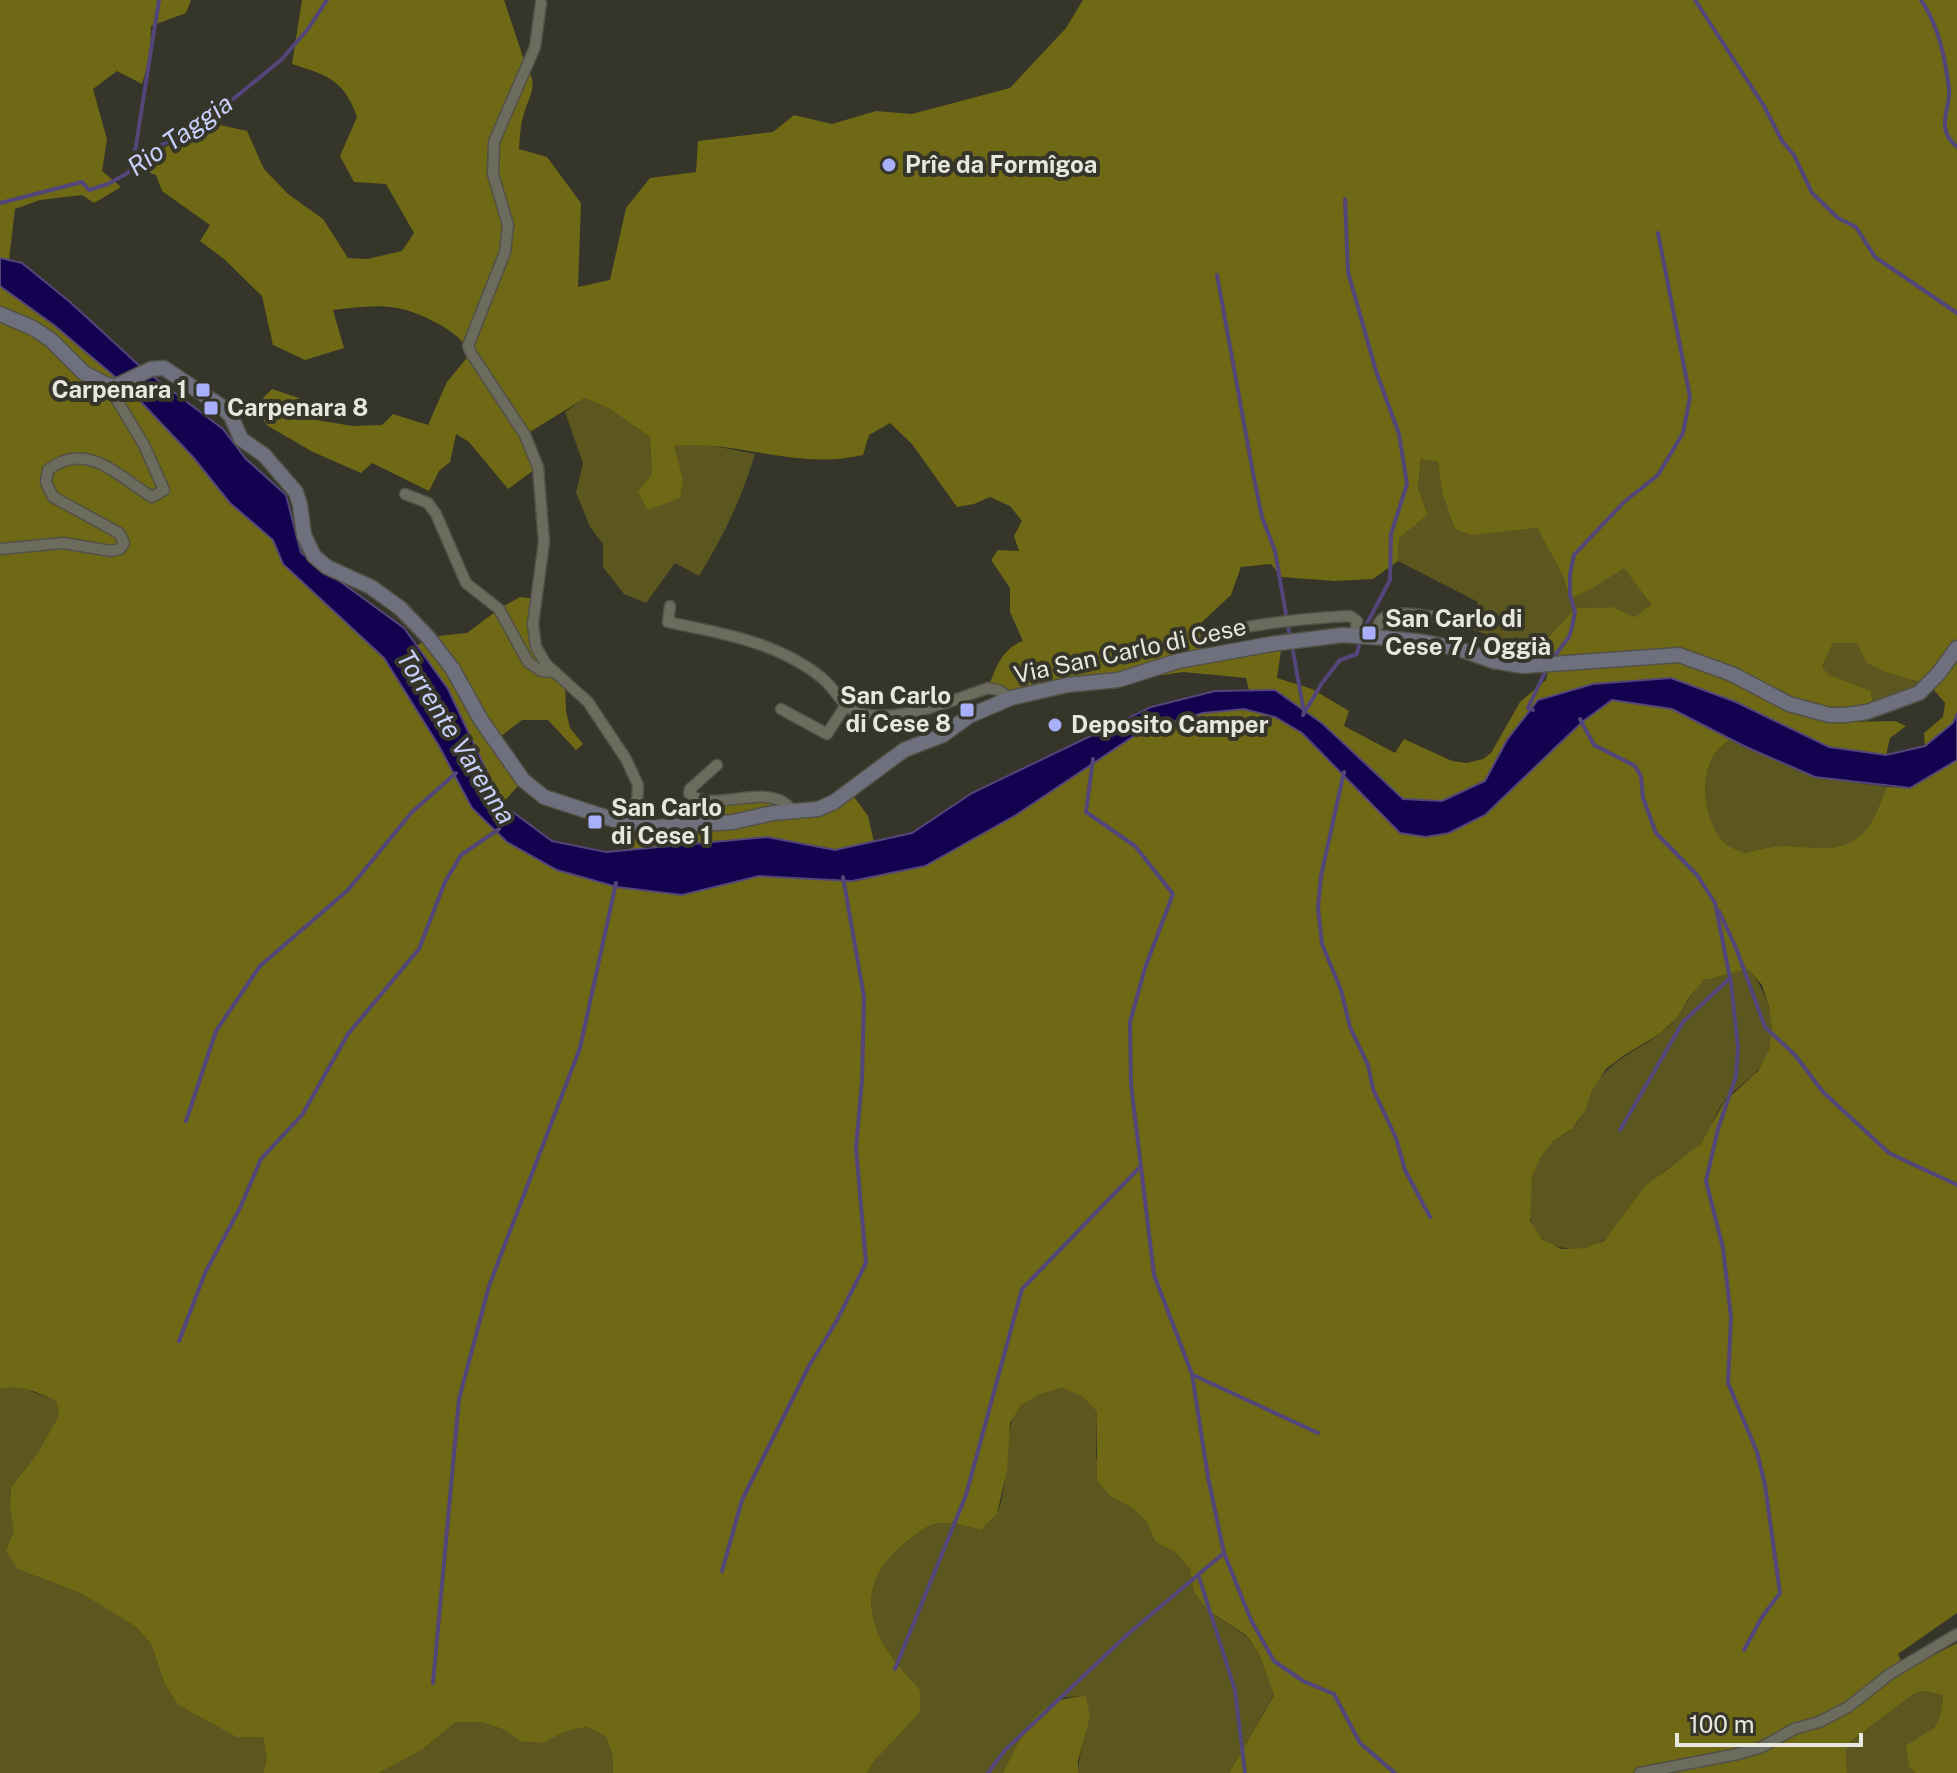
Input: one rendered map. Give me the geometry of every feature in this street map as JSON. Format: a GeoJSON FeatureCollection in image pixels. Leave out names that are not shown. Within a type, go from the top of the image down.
{"type":"FeatureCollection","features":[{"type":"Feature","properties":{"kind":"street"},"geometry":{"type":"LineString","coordinates":[[541,3],[531,58],[494,142],[493,174],[508,225],[505,252],[468,346],[525,435],[538,467],[544,542],[533,624],[536,647],[546,664],[588,702],[626,759],[638,785],[637,805],[630,825]]}},
{"type":"Feature","properties":{"kind":"street"},"geometry":{"type":"LineString","coordinates":[[0,314],[33,328],[51,340],[84,373],[117,389],[117,400],[144,445],[164,490],[152,497],[105,465],[71,459],[58,462],[48,470],[46,482],[53,497],[119,533],[124,543],[120,549],[111,551],[63,543],[0,549]]}},
{"type":"Feature","properties":{"kind":"street","name":"Via San Carlo di Cese"},"geometry":{"type":"LineString","coordinates":[[117,389],[151,369],[164,368],[221,406],[231,416],[241,439],[264,455],[296,492],[304,535],[314,556],[327,567],[371,587],[400,608],[420,629],[452,668],[481,720],[523,780],[544,797],[630,825],[657,827],[733,822],[818,809],[834,802],[904,750],[943,735],[969,716],[1011,698],[1067,685],[1118,680],[1210,654],[1343,635],[1424,642],[1523,666],[1679,655],[1732,674],[1789,704],[1829,715],[1867,712],[1919,693],[1957,648]]}},
{"type":"Feature","properties":{"kind":"street"},"geometry":{"type":"LineString","coordinates":[[405,494],[428,503],[436,514],[466,583],[499,609],[528,662],[541,671],[555,672]]}},
{"type":"Feature","properties":{"kind":"street"},"geometry":{"type":"LineString","coordinates":[[670,606],[668,622],[750,640],[779,652],[824,679],[846,705],[859,714],[879,716],[940,704],[988,688],[1011,698]]}},
{"type":"Feature","properties":{"kind":"street"},"geometry":{"type":"LineString","coordinates":[[1372,637],[1381,620],[1391,615],[1436,617]]}},
{"type":"Feature","properties":{"kind":"street","name":"Via San Carlo di Cese"},"geometry":{"type":"LineString","coordinates":[[1237,629],[1277,621],[1288,623],[1350,616],[1357,621],[1355,636]]}},
{"type":"Feature","properties":{"kind":"street"},"geometry":{"type":"LineString","coordinates":[[781,709],[827,734],[846,705]]}},
{"type":"Feature","properties":{"kind":"street"},"geometry":{"type":"LineString","coordinates":[[717,765],[690,789],[693,798],[705,801],[767,796],[782,800],[794,811]]}},
{"type":"Feature","properties":{"kind":"street"},"geometry":{"type":"LineString","coordinates":[[1640,1773],[1762,1747],[1794,1729],[1819,1722],[1848,1707],[1890,1674],[1957,1634]]}},
{"type":"Feature","properties":{"kind":"shaded area"},"geometry":{"type":"Polygon","coordinates":[[[0,0],[191,0],[186,13],[151,26],[150,56],[142,84],[117,71],[93,89],[107,139],[102,171],[121,187],[94,203],[82,195],[40,200],[15,209],[9,260],[0,258],[0,0]]]}},
{"type":"Feature","properties":{"kind":"shaded area"},"geometry":{"type":"Polygon","coordinates":[[[302,0],[504,0],[533,87],[522,121],[519,149],[547,157],[581,203],[578,287],[610,280],[626,208],[650,178],[696,172],[698,141],[773,132],[794,115],[832,124],[876,111],[912,114],[1010,88],[1066,28],[1083,0],[1957,0],[1957,713],[1953,723],[1925,746],[1924,733],[1943,717],[1945,703],[1929,684],[1888,673],[1867,663],[1857,643],[1833,643],[1822,667],[1829,675],[1871,691],[1874,710],[1847,722],[1895,721],[1906,726],[1890,738],[1886,755],[1829,747],[1736,702],[1671,678],[1593,684],[1507,740],[1485,781],[1442,801],[1403,799],[1323,724],[1275,690],[1249,690],[1246,678],[1183,672],[1011,698],[988,688],[1004,654],[1023,641],[1010,612],[1010,588],[991,560],[998,550],[1019,551],[1014,536],[1022,521],[1010,506],[990,497],[957,507],[912,444],[890,423],[869,435],[863,455],[838,459],[790,457],[698,445],[674,446],[683,479],[680,498],[648,510],[638,492],[652,474],[650,437],[610,409],[585,398],[525,435],[538,467],[508,489],[469,442],[456,434],[450,462],[439,471],[429,491],[372,463],[361,473],[313,452],[268,426],[260,416],[265,410],[263,398],[272,389],[299,398],[310,419],[353,426],[382,425],[393,414],[428,425],[447,382],[470,354],[466,346],[450,331],[428,318],[381,306],[333,310],[344,348],[305,360],[273,345],[262,296],[224,259],[200,241],[210,225],[162,191],[156,175],[150,173],[144,159],[182,138],[220,125],[247,131],[264,169],[288,194],[323,219],[348,258],[367,259],[402,251],[414,233],[386,184],[354,182],[340,156],[357,117],[352,104],[332,80],[292,64],[302,0]],[[1421,459],[1418,488],[1428,515],[1399,538],[1398,561],[1373,579],[1335,581],[1281,577],[1271,564],[1241,567],[1231,595],[1201,623],[1206,655],[1282,643],[1277,678],[1312,689],[1349,711],[1344,726],[1395,753],[1404,739],[1452,761],[1467,763],[1483,759],[1491,753],[1520,702],[1546,680],[1550,664],[1546,640],[1575,608],[1613,607],[1635,617],[1651,605],[1624,568],[1570,599],[1563,576],[1537,528],[1471,535],[1455,529],[1442,491],[1438,462],[1421,459]]]}},
{"type":"Feature","properties":{"kind":"shaded area"},"geometry":{"type":"Polygon","coordinates":[[[0,286],[54,325],[127,387],[193,457],[230,503],[273,540],[283,564],[384,658],[439,746],[472,808],[507,842],[557,869],[617,887],[682,895],[759,876],[852,881],[1016,815],[1143,730],[1203,713],[1244,709],[1275,717],[1302,733],[1400,832],[1485,815],[1582,722],[1612,700],[1672,709],[1730,739],[1716,752],[1711,762],[1705,785],[1706,797],[1716,831],[1730,847],[1745,853],[1782,846],[1831,848],[1850,842],[1868,827],[1887,787],[1910,788],[1957,760],[1957,1613],[1898,1654],[1905,1670],[1957,1643],[1957,1773],[1915,1773],[1909,1767],[1906,1746],[1934,1727],[1942,1708],[1943,1695],[1922,1691],[1912,1695],[1851,1741],[1846,1751],[1847,1773],[1229,1773],[1274,1695],[1259,1654],[1246,1635],[1207,1610],[1194,1592],[1190,1569],[1175,1552],[1155,1542],[1147,1522],[1131,1507],[1111,1497],[1097,1480],[1097,1412],[1083,1397],[1062,1388],[1041,1394],[1021,1405],[1010,1423],[1007,1470],[997,1514],[981,1530],[951,1523],[929,1526],[895,1552],[879,1572],[872,1595],[874,1621],[887,1650],[920,1690],[920,1712],[875,1760],[867,1773],[613,1773],[613,1756],[606,1736],[587,1727],[564,1732],[544,1743],[522,1742],[502,1729],[482,1722],[456,1722],[422,1750],[379,1773],[263,1773],[267,1759],[263,1737],[236,1737],[178,1705],[165,1685],[151,1644],[136,1627],[80,1593],[17,1569],[6,1551],[14,1531],[10,1509],[11,1487],[37,1454],[59,1415],[56,1401],[22,1388],[0,1389],[0,286]],[[1748,969],[1704,980],[1678,1017],[1661,1033],[1606,1069],[1592,1091],[1585,1111],[1572,1129],[1553,1141],[1540,1158],[1532,1177],[1530,1221],[1542,1239],[1561,1249],[1584,1248],[1604,1241],[1645,1186],[1701,1144],[1724,1102],[1758,1071],[1769,1050],[1772,1028],[1762,985],[1748,969]]]}},
{"type":"Feature","properties":{"kind":"shaded area"},"geometry":{"type":"Polygon","coordinates":[[[585,398],[610,409],[650,437],[652,474],[683,479],[673,446],[699,443],[755,454],[731,517],[699,576],[675,563],[646,603],[624,594],[603,567],[603,544],[590,527],[576,492],[583,463],[565,412],[585,398]]]}},
{"type":"Feature","properties":{"kind":"shaded area"},"geometry":{"type":"Polygon","coordinates":[[[1421,459],[1438,462],[1442,491],[1506,531],[1537,528],[1563,576],[1570,598],[1595,587],[1624,567],[1651,606],[1635,617],[1613,607],[1575,608],[1546,640],[1507,641],[1470,629],[1478,602],[1398,561],[1399,538],[1428,515],[1418,488],[1421,459]]]}},
{"type":"Feature","properties":{"kind":"shaded area"},"geometry":{"type":"Polygon","coordinates":[[[520,597],[537,599],[536,647],[565,681],[570,728],[583,744],[576,750],[548,720],[522,720],[496,740],[523,780],[502,804],[448,689],[417,646],[428,637],[467,633],[520,597]]]}},
{"type":"Feature","properties":{"kind":"shaded area"},"geometry":{"type":"Polygon","coordinates":[[[1833,643],[1857,643],[1929,684],[1874,710],[1871,691],[1828,675],[1822,667],[1833,643]]]}},
{"type":"Feature","properties":{"kind":"shaded area"},"geometry":{"type":"Polygon","coordinates":[[[1730,739],[1815,777],[1887,787],[1868,827],[1850,842],[1831,848],[1782,846],[1745,853],[1723,841],[1711,821],[1706,798],[1705,786],[1711,763],[1716,752],[1730,739]]]}},
{"type":"Feature","properties":{"kind":"shaded area"},"geometry":{"type":"Polygon","coordinates":[[[849,790],[868,816],[874,842],[835,850],[767,837],[630,850],[632,825],[702,824],[705,801],[767,796],[795,811],[849,790]]]}},
{"type":"Feature","properties":{"kind":"shaded area"},"geometry":{"type":"Polygon","coordinates":[[[1748,968],[1763,992],[1772,1034],[1770,1048],[1755,1073],[1724,1101],[1701,1144],[1655,1180],[1609,1236],[1593,1245],[1572,1249],[1561,1248],[1543,1239],[1531,1221],[1529,1206],[1533,1174],[1544,1151],[1576,1125],[1592,1092],[1610,1068],[1668,1028],[1702,982],[1716,975],[1748,968]]]}},
{"type":"Feature","properties":{"kind":"shaded area"},"geometry":{"type":"Polygon","coordinates":[[[16,1385],[56,1401],[59,1415],[37,1454],[11,1487],[10,1509],[15,1531],[6,1551],[17,1569],[80,1593],[136,1627],[151,1644],[165,1685],[178,1705],[236,1737],[263,1737],[267,1759],[263,1773],[0,1773],[0,1389],[16,1385]]]}},
{"type":"Feature","properties":{"kind":"shaded area"},"geometry":{"type":"Polygon","coordinates":[[[1062,1388],[1083,1397],[1097,1412],[1096,1457],[1111,1497],[1131,1507],[1147,1522],[1155,1542],[1175,1552],[1190,1569],[1194,1592],[1207,1610],[1246,1636],[1259,1654],[1274,1694],[1229,1773],[1078,1773],[1088,1717],[1085,1696],[1065,1697],[1031,1723],[1003,1773],[867,1773],[920,1690],[887,1650],[874,1621],[872,1595],[879,1572],[895,1552],[929,1526],[951,1523],[981,1530],[991,1521],[1002,1499],[1008,1439],[1015,1413],[1031,1398],[1062,1388]]]}},
{"type":"Feature","properties":{"kind":"shaded area"},"geometry":{"type":"Polygon","coordinates":[[[1922,1691],[1943,1695],[1941,1720],[1925,1735],[1915,1739],[1909,1767],[1915,1773],[1847,1773],[1846,1751],[1851,1741],[1912,1695],[1922,1691]]]}},
{"type":"Feature","properties":{"kind":"shaded area"},"geometry":{"type":"Polygon","coordinates":[[[1086,1696],[1090,1717],[1078,1761],[1078,1773],[1003,1773],[1025,1731],[1042,1710],[1068,1698],[1086,1696]]]}},
{"type":"Feature","properties":{"kind":"shaded area"},"geometry":{"type":"Polygon","coordinates":[[[456,1722],[482,1722],[502,1729],[522,1742],[544,1743],[564,1732],[587,1727],[606,1735],[613,1756],[613,1773],[379,1773],[422,1750],[456,1722]]]}},
{"type":"Feature","properties":{"kind":"water","name":"Torrente Varenna"},"geometry":{"type":"Polygon","coordinates":[[[0,258],[22,263],[70,302],[143,369],[223,429],[246,459],[286,495],[301,553],[404,628],[448,689],[502,804],[552,841],[606,852],[767,837],[835,850],[912,833],[972,793],[1151,707],[1215,691],[1275,690],[1323,724],[1403,799],[1442,801],[1485,781],[1507,740],[1538,700],[1593,684],[1671,678],[1736,702],[1829,747],[1886,755],[1925,746],[1953,723],[1957,713],[1957,760],[1910,788],[1815,777],[1744,746],[1672,709],[1612,700],[1582,722],[1485,815],[1449,833],[1426,837],[1400,833],[1302,733],[1275,717],[1244,709],[1203,713],[1143,730],[1016,815],[925,866],[852,881],[759,876],[682,895],[617,887],[557,870],[507,842],[472,808],[439,746],[384,658],[283,564],[273,540],[230,503],[193,457],[127,387],[54,325],[0,286],[0,258]]]}},
{"type":"Feature","properties":{"kind":"waterway"},"geometry":{"type":"LineString","coordinates":[[133,164],[159,0]]}},
{"type":"Feature","properties":{"kind":"waterway","name":"Rio Taggia"},"geometry":{"type":"LineString","coordinates":[[0,203],[82,182],[89,190],[126,174],[156,147],[184,135],[210,118],[281,60],[308,29],[327,0]]}},
{"type":"Feature","properties":{"kind":"waterway"},"geometry":{"type":"LineString","coordinates":[[1695,0],[1764,106],[1782,141],[1794,155],[1812,193],[1838,218],[1856,227],[1875,257],[1957,313]]}},
{"type":"Feature","properties":{"kind":"waterway"},"geometry":{"type":"LineString","coordinates":[[1921,0],[1937,31],[1943,54],[1949,89],[1946,132],[1957,147]]}},
{"type":"Feature","properties":{"kind":"waterway"},"geometry":{"type":"LineString","coordinates":[[1345,199],[1348,272],[1376,371],[1399,434],[1407,484],[1391,534],[1390,580],[1363,631]]}},
{"type":"Feature","properties":{"kind":"waterway"},"geometry":{"type":"LineString","coordinates":[[1552,659],[1569,637],[1572,627],[1575,612],[1570,595],[1570,574],[1574,555],[1624,502],[1658,475],[1683,433],[1690,397],[1658,233]]}},
{"type":"Feature","properties":{"kind":"waterway"},"geometry":{"type":"LineString","coordinates":[[1217,275],[1253,473],[1262,517],[1275,551],[1290,637]]}},
{"type":"Feature","properties":{"kind":"waterway"},"geometry":{"type":"LineString","coordinates":[[1303,715],[1340,660],[1357,654],[1360,640]]}},
{"type":"Feature","properties":{"kind":"waterway"},"geometry":{"type":"LineString","coordinates":[[1292,646],[1304,712]]}},
{"type":"Feature","properties":{"kind":"waterway"},"geometry":{"type":"LineString","coordinates":[[1533,710],[1528,708],[1546,670]]}},
{"type":"Feature","properties":{"kind":"waterway"},"geometry":{"type":"LineString","coordinates":[[1580,719],[1594,745],[1635,766],[1641,776],[1643,798],[1656,833],[1697,875],[1715,903]]}},
{"type":"Feature","properties":{"kind":"waterway"},"geometry":{"type":"LineString","coordinates":[[1093,759],[1086,812],[1135,846],[1173,894],[1145,968],[1130,1022],[1131,1084],[1154,1275],[1192,1374],[1224,1553],[1251,1620],[1274,1661],[1303,1681],[1334,1694],[1360,1743],[1395,1773]]}},
{"type":"Feature","properties":{"kind":"waterway"},"geometry":{"type":"LineString","coordinates":[[1344,772],[1321,876],[1318,908],[1322,944],[1341,990],[1350,1027],[1368,1065],[1373,1089],[1396,1138],[1405,1170],[1430,1217]]}},
{"type":"Feature","properties":{"kind":"waterway","name":"Torrente Varenna"},"geometry":{"type":"LineString","coordinates":[[186,1121],[216,1031],[260,966],[348,890],[412,812],[456,773]]}},
{"type":"Feature","properties":{"kind":"waterway","name":"Torrente Varenna"},"geometry":{"type":"LineString","coordinates":[[179,1341],[205,1273],[240,1208],[261,1159],[302,1115],[348,1034],[419,949],[445,882],[461,855],[499,829]]}},
{"type":"Feature","properties":{"kind":"waterway"},"geometry":{"type":"LineString","coordinates":[[722,1571],[742,1500],[809,1366],[866,1263],[856,1148],[864,997],[843,877]]}},
{"type":"Feature","properties":{"kind":"waterway"},"geometry":{"type":"LineString","coordinates":[[433,1683],[459,1399],[489,1286],[580,1048],[616,883]]}},
{"type":"Feature","properties":{"kind":"waterway"},"geometry":{"type":"LineString","coordinates":[[1715,903],[1731,983],[1738,1047],[1736,1076],[1718,1129],[1706,1181],[1723,1248],[1731,1317],[1728,1383],[1757,1452],[1765,1485],[1780,1593],[1762,1617],[1744,1650]]}},
{"type":"Feature","properties":{"kind":"waterway"},"geometry":{"type":"LineString","coordinates":[[1719,911],[1765,1027],[1795,1055],[1823,1092],[1889,1153],[1957,1185]]}},
{"type":"Feature","properties":{"kind":"waterway"},"geometry":{"type":"LineString","coordinates":[[1620,1130],[1683,1022],[1730,978]]}},
{"type":"Feature","properties":{"kind":"waterway"},"geometry":{"type":"LineString","coordinates":[[895,1669],[966,1495],[1022,1289],[1140,1167]]}},
{"type":"Feature","properties":{"kind":"waterway"},"geometry":{"type":"LineString","coordinates":[[1193,1375],[1318,1433]]}},
{"type":"Feature","properties":{"kind":"waterway"},"geometry":{"type":"LineString","coordinates":[[988,1773],[1005,1750],[1128,1634],[1224,1553]]}},
{"type":"Feature","properties":{"kind":"waterway"},"geometry":{"type":"LineString","coordinates":[[1198,1574],[1235,1690],[1245,1773]]}},
{"type":"Feature","properties":{"kind":"place","name":"Prîe da Formîgoa"},"geometry":{"type":"Point","coordinates":[889,165]}},
{"type":"Feature","properties":{"kind":"place","name":"Carpenara 1"},"geometry":{"type":"Point","coordinates":[203,390]}},
{"type":"Feature","properties":{"kind":"place","name":"Carpenara 8"},"geometry":{"type":"Point","coordinates":[211,408]}},
{"type":"Feature","properties":{"kind":"place","name":"San Carlo di Cese 7 / Oggià"},"geometry":{"type":"Point","coordinates":[1369,633]}},
{"type":"Feature","properties":{"kind":"place","name":"San Carlo di Cese 8"},"geometry":{"type":"Point","coordinates":[967,710]}},
{"type":"Feature","properties":{"kind":"place","name":"Deposito Camper"},"geometry":{"type":"Point","coordinates":[1055,725]}},
{"type":"Feature","properties":{"kind":"place","name":"San Carlo di Cese 1"},"geometry":{"type":"Point","coordinates":[595,822]}}]}
